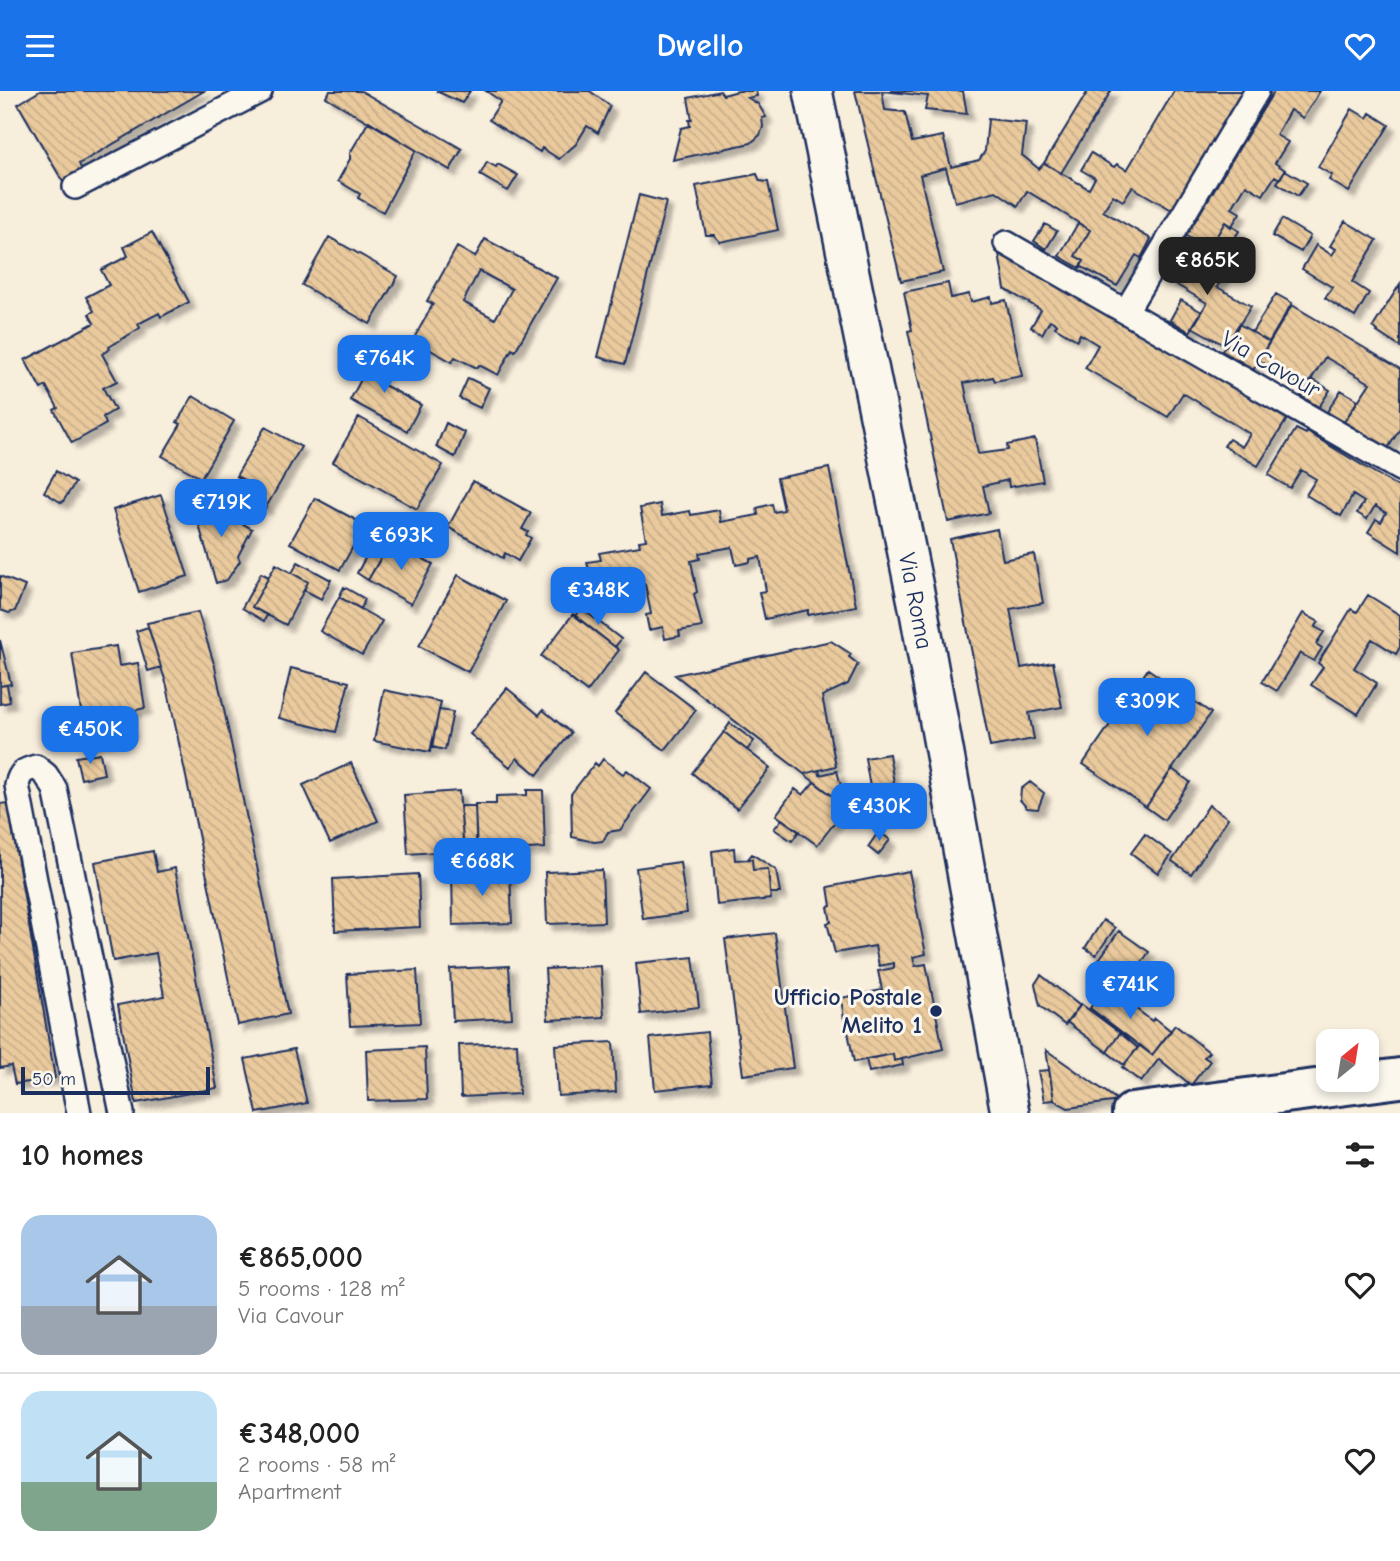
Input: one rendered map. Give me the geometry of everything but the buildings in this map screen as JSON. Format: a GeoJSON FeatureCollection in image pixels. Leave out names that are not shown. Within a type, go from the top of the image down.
{"type":"FeatureCollection","features":[{"type":"Feature","properties":{"kind":"highway"},"geometry":{"type":"LineString","coordinates":[[1132,1113],[1400,1078]]}},
{"type":"Feature","properties":{"kind":"main road","name":"Via Roma"},"geometry":{"type":"LineString","coordinates":[[813,91],[919,612],[1010,1113]]}},
{"type":"Feature","properties":{"kind":"street"},"geometry":{"type":"LineString","coordinates":[[75,187],[260,91]]}},
{"type":"Feature","properties":{"kind":"street"},"geometry":{"type":"LineString","coordinates":[[1126,311],[1257,91]]}},
{"type":"Feature","properties":{"kind":"street","name":"Via Cavour"},"geometry":{"type":"LineString","coordinates":[[1006,243],[1397,462]]}},
{"type":"Feature","properties":{"kind":"street"},"geometry":{"type":"LineString","coordinates":[[79,1113],[17,785],[24,770],[36,767],[46,775],[55,789],[122,1113]]}},
{"type":"Feature","properties":{"kind":"place","name":"Ufficio Postale Melito 1"},"geometry":{"type":"Point","coordinates":[936,1011]}}]}
